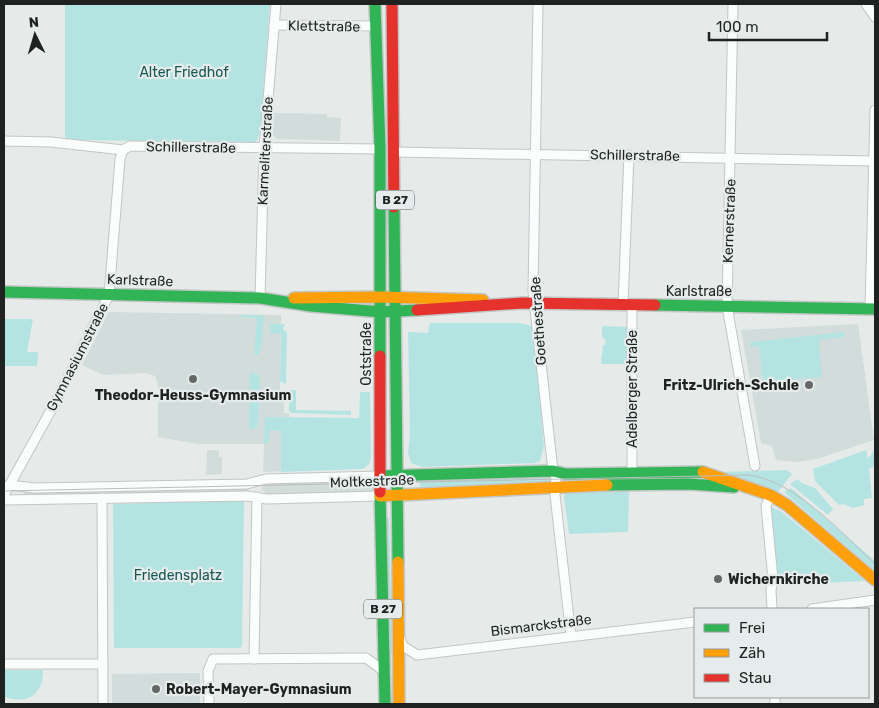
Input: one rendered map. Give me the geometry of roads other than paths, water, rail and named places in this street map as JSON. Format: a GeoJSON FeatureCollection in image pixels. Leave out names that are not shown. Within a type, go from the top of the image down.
{"type":"FeatureCollection","features":[{"type":"Feature","properties":{"kind":"street","name":"Karmeliterstraße"},"geometry":{"type":"LineString","coordinates":[[260,298],[264,148],[276,4]]}},
{"type":"Feature","properties":{"kind":"street","name":"Oststraße"},"geometry":{"type":"LineString","coordinates":[[375,4],[380,149],[380,496],[385,704]]}},
{"type":"Feature","properties":{"kind":"street","name":"B 27"},"geometry":{"type":"LineString","coordinates":[[392,4],[400,704]]}},
{"type":"Feature","properties":{"kind":"street","name":"Goethestraße"},"geometry":{"type":"LineString","coordinates":[[538,4],[536,153],[528,303],[553,471],[556,478],[571,636]]}},
{"type":"Feature","properties":{"kind":"street","name":"Kernerstraße"},"geometry":{"type":"LineString","coordinates":[[733,4],[727,306],[755,466]]}},
{"type":"Feature","properties":{"kind":"street"},"geometry":{"type":"LineString","coordinates":[[866,4],[875,16]]}},
{"type":"Feature","properties":{"kind":"street","name":"Klettstraße"},"geometry":{"type":"LineString","coordinates":[[274,25],[375,26]]}},
{"type":"Feature","properties":{"kind":"street"},"geometry":{"type":"LineString","coordinates":[[872,309],[875,110]]}},
{"type":"Feature","properties":{"kind":"street","name":"Schillerstraße"},"geometry":{"type":"LineString","coordinates":[[4,141],[51,142],[123,150],[130,146],[380,149]]}},
{"type":"Feature","properties":{"kind":"street","name":"Gymnasiumstraße"},"geometry":{"type":"LineString","coordinates":[[4,495],[55,403],[109,295],[120,159],[123,150]]}},
{"type":"Feature","properties":{"kind":"street","name":"Schillerstraße"},"geometry":{"type":"LineString","coordinates":[[395,152],[536,153],[875,161]]}},
{"type":"Feature","properties":{"kind":"street","name":"Adelberger Straße"},"geometry":{"type":"LineString","coordinates":[[629,155],[628,305],[632,473]]}},
{"type":"Feature","properties":{"kind":"street","name":"Karlstraße"},"geometry":{"type":"LineString","coordinates":[[4,292],[260,298],[312,306],[381,312],[528,303]]}},
{"type":"Feature","properties":{"kind":"street","name":"Karlstraße"},"geometry":{"type":"LineString","coordinates":[[276,300],[396,297],[528,303],[872,309]]}},
{"type":"Feature","properties":{"kind":"street","name":"Moltkestraße"},"geometry":{"type":"LineString","coordinates":[[9,485],[35,488],[237,484],[266,479],[553,471],[566,474],[707,472],[770,496],[802,516],[875,580]]}},
{"type":"Feature","properties":{"kind":"street","name":"Moltkestraße"},"geometry":{"type":"LineString","coordinates":[[4,500],[380,496],[688,484],[740,486]]}},
{"type":"Feature","properties":{"kind":"street"},"geometry":{"type":"LineString","coordinates":[[770,496],[766,506],[773,579],[771,590],[772,608]]}},
{"type":"Feature","properties":{"kind":"street"},"geometry":{"type":"LineString","coordinates":[[254,659],[256,497]]}},
{"type":"Feature","properties":{"kind":"street"},"geometry":{"type":"LineString","coordinates":[[102,498],[103,704]]}},
{"type":"Feature","properties":{"kind":"street"},"geometry":{"type":"LineString","coordinates":[[819,608],[875,600]]}},
{"type":"Feature","properties":{"kind":"street","name":"Bismarckstraße"},"geometry":{"type":"LineString","coordinates":[[398,636],[403,646],[417,655],[694,622]]}},
{"type":"Feature","properties":{"kind":"street"},"geometry":{"type":"LineString","coordinates":[[208,704],[210,665],[213,660],[366,658],[385,672]]}},
{"type":"Feature","properties":{"kind":"street"},"geometry":{"type":"LineString","coordinates":[[4,664],[103,664]]}},
{"type":"Feature","properties":{"kind":"tram line"},"geometry":{"type":"LineString","coordinates":[[4,491],[749,475],[766,479],[783,487],[817,510],[875,564]]}},
{"type":"Feature","properties":{"kind":"place","name":"Theodor-Heuss-Gymnasium"},"geometry":{"type":"Point","coordinates":[193,379]}},
{"type":"Feature","properties":{"kind":"place","name":"Fritz-Ulrich-Schule"},"geometry":{"type":"Point","coordinates":[809,385]}},
{"type":"Feature","properties":{"kind":"place","name":"Wichernkirche"},"geometry":{"type":"Point","coordinates":[718,579]}},
{"type":"Feature","properties":{"kind":"place","name":"Robert-Mayer-Gymnasium"},"geometry":{"type":"Point","coordinates":[156,689]}},
{"type":"Feature","properties":{"kind":"park label","name":"Alter Friedhof"},"geometry":{"type":"Point","coordinates":[184,72]}},
{"type":"Feature","properties":{"kind":"park label","name":"Friedensplatz"},"geometry":{"type":"Point","coordinates":[178,575]}}]}
